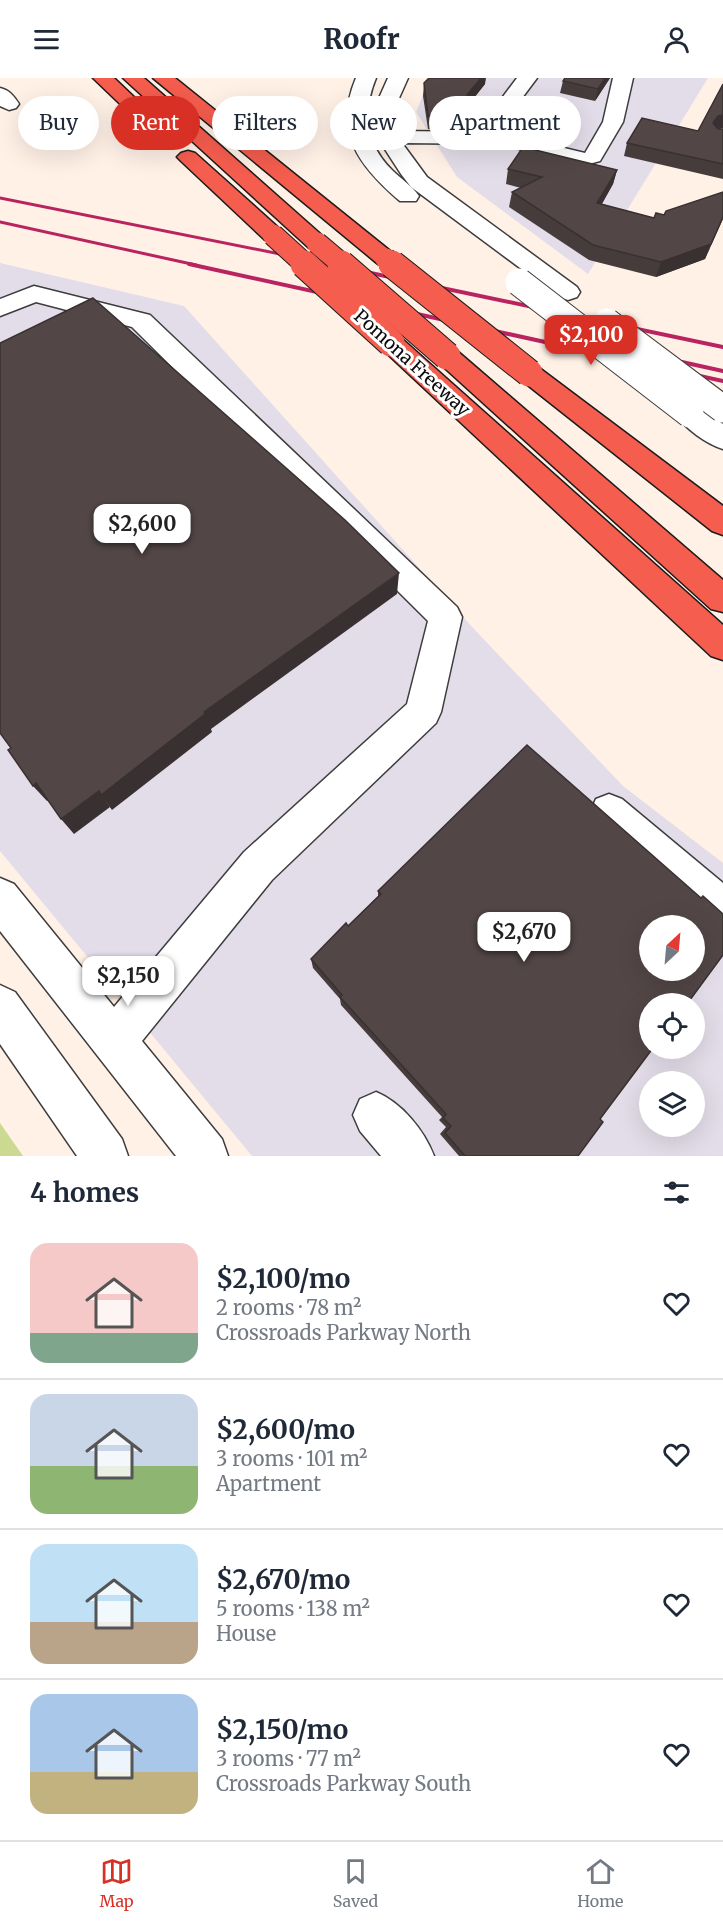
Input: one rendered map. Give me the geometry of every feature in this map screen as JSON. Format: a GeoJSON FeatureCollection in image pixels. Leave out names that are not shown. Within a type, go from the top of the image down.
{"type":"FeatureCollection","features":[{"type":"Feature","properties":{"kind":"highway","name":"Pomona Freeway"},"geometry":{"type":"LineString","coordinates":[[103,78],[723,646]]}},
{"type":"Feature","properties":{"kind":"highway"},"geometry":{"type":"LineString","coordinates":[[133,78],[317,243],[723,599]]}},
{"type":"Feature","properties":{"kind":"highway"},"geometry":{"type":"LineString","coordinates":[[166,80],[529,373],[723,523]]}},
{"type":"Feature","properties":{"kind":"street"},"geometry":{"type":"LineString","coordinates":[[366,78],[356,104],[355,120],[366,153],[382,173],[404,193],[723,439]]}},
{"type":"Feature","properties":{"kind":"street"},"geometry":{"type":"LineString","coordinates":[[390,96],[398,78]]}},
{"type":"Feature","properties":{"kind":"street"},"geometry":{"type":"LineString","coordinates":[[514,96],[527,78]]}},
{"type":"Feature","properties":{"kind":"street"},"geometry":{"type":"LineString","coordinates":[[548,150],[585,159],[593,157],[613,122],[623,78]]}},
{"type":"Feature","properties":{"kind":"street"},"geometry":{"type":"LineString","coordinates":[[394,150],[419,182],[723,409]]}},
{"type":"Feature","properties":{"kind":"street"},"geometry":{"type":"LineString","coordinates":[[0,308],[34,294],[141,321],[445,617],[423,712],[258,866],[115,1040]]}},
{"type":"Feature","properties":{"kind":"street"},"geometry":{"type":"LineString","coordinates":[[609,812],[723,909]]}},
{"type":"Feature","properties":{"kind":"street"},"geometry":{"type":"LineString","coordinates":[[0,898],[205,1156]]}},
{"type":"Feature","properties":{"kind":"street"},"geometry":{"type":"LineString","coordinates":[[0,1007],[105,1156]]}},
{"type":"Feature","properties":{"kind":"street"},"geometry":{"type":"LineString","coordinates":[[376,1115],[411,1156]]}},
{"type":"Feature","properties":{"kind":"shaded area"},"geometry":{"type":"Polygon","coordinates":[[[430,78],[708,78],[588,274],[457,177],[440,150],[581,150],[581,96],[429,96],[429,133],[417,114],[430,78]]]}},
{"type":"Feature","properties":{"kind":"shaded area"},"geometry":{"type":"Polygon","coordinates":[[[0,263],[184,306],[474,629],[623,786],[723,863],[723,1156],[252,1156],[0,851],[0,263]]]}},
{"type":"Feature","properties":{"kind":"green space"},"geometry":{"type":"Polygon","coordinates":[[[0,1123],[23,1156],[0,1156],[0,1123]]]}},
{"type":"Feature","properties":{"kind":"building"},"geometry":{"type":"Polygon","coordinates":[[[429,78],[481,78],[467,96],[429,96],[429,116],[424,83],[429,78]]]}},
{"type":"Feature","properties":{"kind":"building"},"geometry":{"type":"Polygon","coordinates":[[[565,78],[605,78],[598,89],[563,81],[565,78]]]}},
{"type":"Feature","properties":{"kind":"building"},"geometry":{"type":"Polygon","coordinates":[[[723,84],[723,115],[718,116],[713,123],[718,129],[723,129],[723,164],[627,143],[642,118],[698,131],[723,84]]]}},
{"type":"Feature","properties":{"kind":"building"},"geometry":{"type":"Polygon","coordinates":[[[521,150],[535,150],[617,170],[597,203],[654,218],[656,213],[664,215],[666,211],[723,192],[723,217],[711,244],[661,262],[593,245],[512,192],[542,177],[508,169],[521,150]]]}},
{"type":"Feature","properties":{"kind":"building"},"geometry":{"type":"Polygon","coordinates":[[[93,298],[345,520],[399,573],[204,712],[205,714],[101,795],[99,791],[61,819],[36,783],[33,786],[8,750],[11,748],[0,733],[0,343],[93,298]]]}},
{"type":"Feature","properties":{"kind":"building"},"geometry":{"type":"Polygon","coordinates":[[[527,745],[701,898],[703,896],[723,914],[723,955],[705,980],[705,915],[639,915],[639,981],[704,981],[695,993],[639,993],[639,1059],[645,1059],[600,1119],[603,1122],[578,1156],[465,1156],[445,1133],[451,1126],[443,1118],[446,1114],[340,997],[342,995],[311,959],[346,923],[348,926],[381,894],[378,891],[527,745]]]}},
{"type":"Feature","properties":{"kind":"railway"},"geometry":{"type":"LineString","coordinates":[[0,198],[335,265]]}},
{"type":"Feature","properties":{"kind":"railway"},"geometry":{"type":"LineString","coordinates":[[0,222],[196,265]]}},
{"type":"Feature","properties":{"kind":"railway"},"geometry":{"type":"LineString","coordinates":[[189,264],[723,381]]}},
{"type":"Feature","properties":{"kind":"railway"},"geometry":{"type":"LineString","coordinates":[[328,264],[723,347]]}},
{"type":"Feature","properties":{"kind":"railway"},"geometry":{"type":"LineString","coordinates":[[682,362],[723,371]]}}]}
